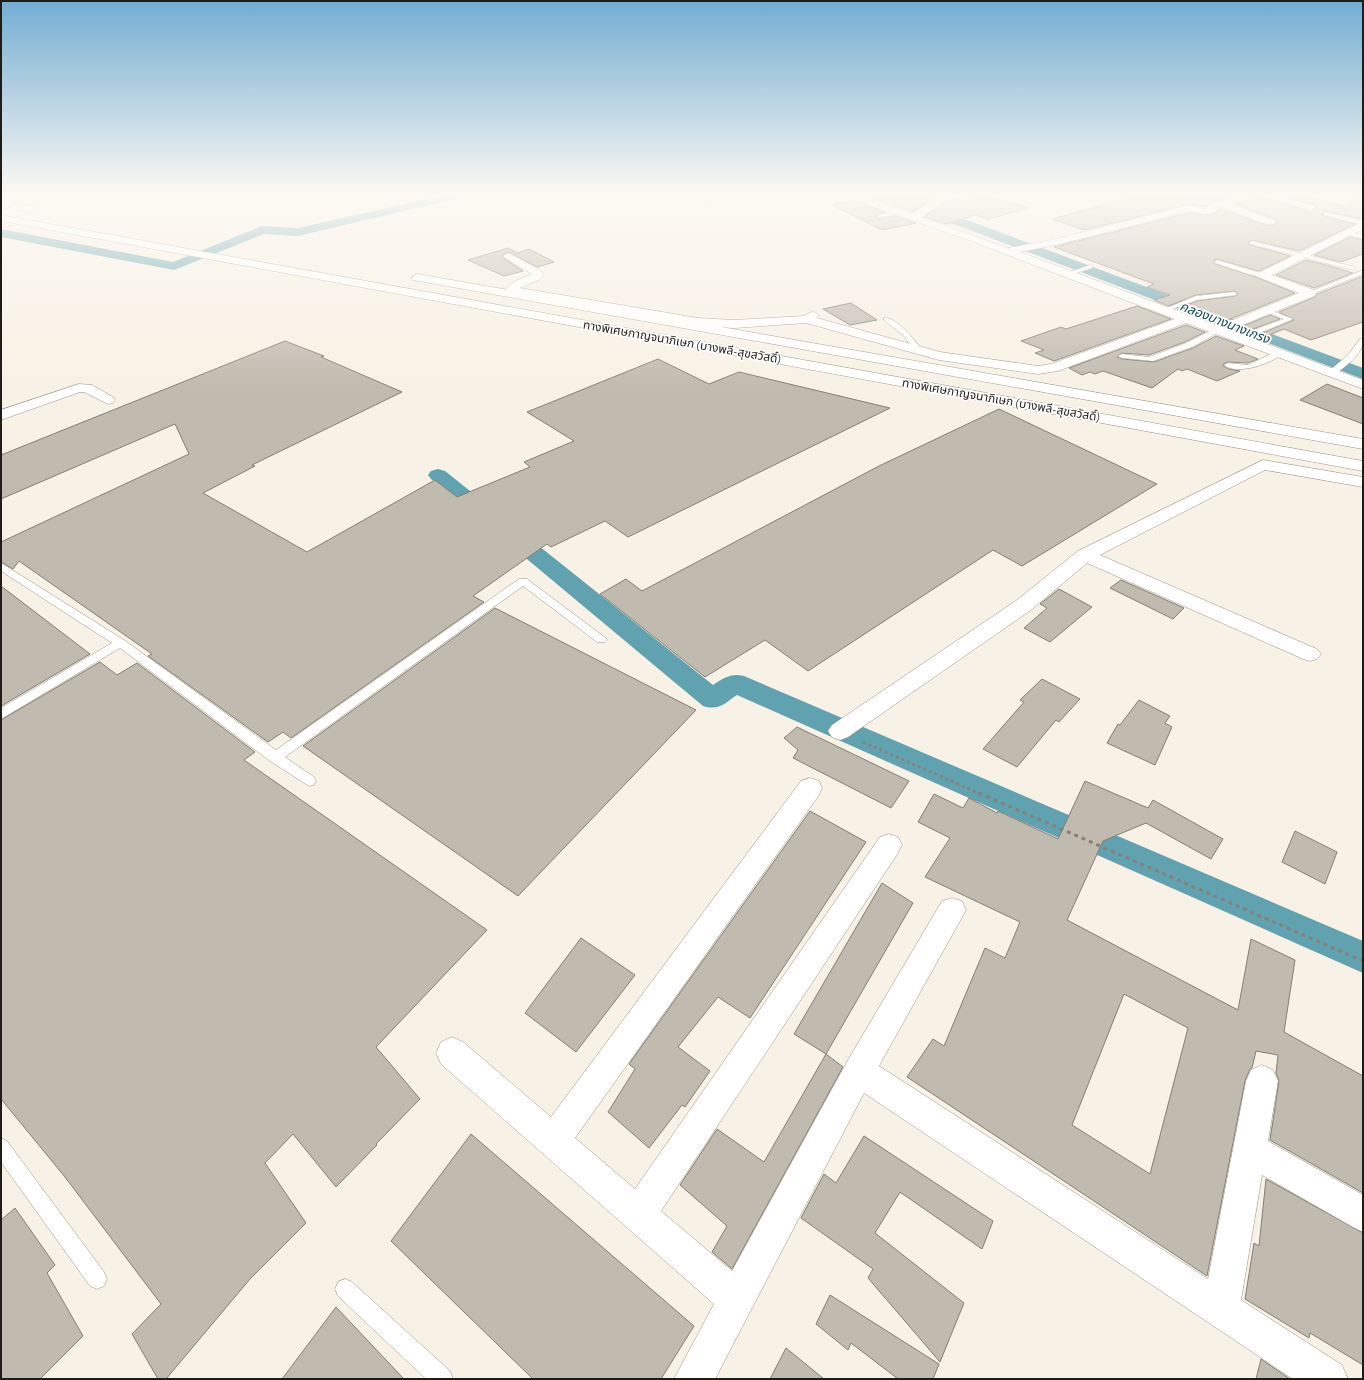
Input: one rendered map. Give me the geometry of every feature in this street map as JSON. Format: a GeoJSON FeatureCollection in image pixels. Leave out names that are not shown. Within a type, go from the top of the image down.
{"type":"FeatureCollection","features":[{"type":"Feature","properties":{"kind":"main road","name":"ทางพิเศษกาญจนาภิเษก (บางพลี-สุขสวัสดิ์)"},"geometry":{"type":"LineString","coordinates":[[228,259],[1363,466]]}},
{"type":"Feature","properties":{"kind":"main road"},"geometry":{"type":"LineString","coordinates":[[515,259],[536,272],[538,275],[534,279],[515,286],[512,289],[516,291],[706,323],[753,324],[811,317],[917,350],[953,358],[1038,370],[1053,368],[1188,318]]}},
{"type":"Feature","properties":{"kind":"main road"},"geometry":{"type":"LineString","coordinates":[[1031,259],[1168,308],[1188,318],[1230,326],[1244,337],[1280,353],[1334,372],[1363,385]]}},
{"type":"Feature","properties":{"kind":"main road"},"geometry":{"type":"LineString","coordinates":[[1262,275],[1293,259]]}},
{"type":"Feature","properties":{"kind":"main road"},"geometry":{"type":"LineString","coordinates":[[1262,275],[1310,293]]}},
{"type":"Feature","properties":{"kind":"main road","name":"ทางพิเศษกาญจนาภิเษก (บางพลี-สุขสวัสดิ์)"},"geometry":{"type":"LineString","coordinates":[[404,276],[1363,444]]}},
{"type":"Feature","properties":{"kind":"main road"},"geometry":{"type":"LineString","coordinates":[[1230,326],[1310,293]]}},
{"type":"Feature","properties":{"kind":"main road"},"geometry":{"type":"LineString","coordinates":[[1,415],[79,388],[87,388],[108,400]]}},
{"type":"Feature","properties":{"kind":"main road"},"geometry":{"type":"LineString","coordinates":[[840,731],[1024,605],[1086,555],[1263,465],[1363,482]]}},
{"type":"Feature","properties":{"kind":"main road"},"geometry":{"type":"LineString","coordinates":[[1086,555],[1310,654]]}},
{"type":"Feature","properties":{"kind":"main road"},"geometry":{"type":"LineString","coordinates":[[553,1141],[810,788]]}},
{"type":"Feature","properties":{"kind":"main road"},"geometry":{"type":"LineString","coordinates":[[638,1216],[889,845]]}},
{"type":"Feature","properties":{"kind":"main road"},"geometry":{"type":"LineString","coordinates":[[694,1379],[859,1071],[952,910]]}},
{"type":"Feature","properties":{"kind":"main road"},"geometry":{"type":"LineString","coordinates":[[452,1053],[736,1300]]}},
{"type":"Feature","properties":{"kind":"main road"},"geometry":{"type":"LineString","coordinates":[[859,1071],[1328,1379]]}},
{"type":"Feature","properties":{"kind":"main road"},"geometry":{"type":"LineString","coordinates":[[1221,1309],[1262,1081]]}},
{"type":"Feature","properties":{"kind":"main road"},"geometry":{"type":"LineString","coordinates":[[1250,1149],[1363,1214]]}},
{"type":"Feature","properties":{"kind":"lane"},"geometry":{"type":"LineString","coordinates":[[1315,259],[1353,268]]}},
{"type":"Feature","properties":{"kind":"lane"},"geometry":{"type":"LineString","coordinates":[[1217,262],[1250,273],[1262,275]]}},
{"type":"Feature","properties":{"kind":"lane"},"geometry":{"type":"LineString","coordinates":[[1071,273],[1088,267]]}},
{"type":"Feature","properties":{"kind":"lane"},"geometry":{"type":"LineString","coordinates":[[1310,293],[1363,272]]}},
{"type":"Feature","properties":{"kind":"lane"},"geometry":{"type":"LineString","coordinates":[[1168,308],[1196,298],[1234,294]]}},
{"type":"Feature","properties":{"kind":"lane"},"geometry":{"type":"LineString","coordinates":[[1244,337],[1290,319],[1268,311]]}},
{"type":"Feature","properties":{"kind":"lane"},"geometry":{"type":"LineString","coordinates":[[886,319],[906,332],[912,339],[917,350]]}},
{"type":"Feature","properties":{"kind":"lane"},"geometry":{"type":"LineString","coordinates":[[1122,356],[1150,359],[1189,345],[1230,326]]}},
{"type":"Feature","properties":{"kind":"lane"},"geometry":{"type":"LineString","coordinates":[[1334,372],[1363,341]]}},
{"type":"Feature","properties":{"kind":"lane"},"geometry":{"type":"LineString","coordinates":[[1228,365],[1249,366],[1280,353]]}},
{"type":"Feature","properties":{"kind":"lane"},"geometry":{"type":"LineString","coordinates":[[1,566],[120,643],[309,781]]}},
{"type":"Feature","properties":{"kind":"lane"},"geometry":{"type":"LineString","coordinates":[[275,757],[523,581],[601,638]]}},
{"type":"Feature","properties":{"kind":"lane"},"geometry":{"type":"LineString","coordinates":[[1,714],[120,643]]}},
{"type":"Feature","properties":{"kind":"lane"},"geometry":{"type":"LineString","coordinates":[[1,1149],[97,1279]]}},
{"type":"Feature","properties":{"kind":"lane"},"geometry":{"type":"LineString","coordinates":[[345,1289],[442,1379]]}},
{"type":"Feature","properties":{"kind":"path"},"geometry":{"type":"LineString","coordinates":[[840,731],[1363,961]]}},
{"type":"Feature","properties":{"kind":"building"},"geometry":{"type":"Polygon","coordinates":[[[506,259],[523,271],[504,276],[468,260],[506,259]]]}},
{"type":"Feature","properties":{"kind":"building"},"geometry":{"type":"Polygon","coordinates":[[[522,259],[549,259],[554,262],[537,267],[522,259]]]}},
{"type":"Feature","properties":{"kind":"building"},"geometry":{"type":"Polygon","coordinates":[[[1088,259],[1216,259],[1214,260],[1215,264],[1256,277],[1295,293],[1218,324],[1177,309],[1197,301],[1236,296],[1238,294],[1235,291],[1196,295],[1168,306],[1154,300],[1170,295],[1147,287],[1154,284],[1088,259]]]}},
{"type":"Feature","properties":{"kind":"building"},"geometry":{"type":"Polygon","coordinates":[[[1218,259],[1283,259],[1259,271],[1218,259]]]}},
{"type":"Feature","properties":{"kind":"building"},"geometry":{"type":"Polygon","coordinates":[[[1331,259],[1348,259],[1341,262],[1331,259]]]}},
{"type":"Feature","properties":{"kind":"building"},"geometry":{"type":"Polygon","coordinates":[[[1306,260],[1353,273],[1314,288],[1276,275],[1306,260]]]}},
{"type":"Feature","properties":{"kind":"building"},"geometry":{"type":"Polygon","coordinates":[[[1363,276],[1363,322],[1311,340],[1284,329],[1259,339],[1253,337],[1294,320],[1279,312],[1315,297],[1317,294],[1363,276]]]}},
{"type":"Feature","properties":{"kind":"building"},"geometry":{"type":"Polygon","coordinates":[[[851,303],[877,320],[850,325],[823,309],[851,303]]]}},
{"type":"Feature","properties":{"kind":"building"},"geometry":{"type":"Polygon","coordinates":[[[1137,306],[1171,319],[1054,361],[1035,353],[1044,350],[1021,341],[1061,327],[1066,329],[1137,306]]]}},
{"type":"Feature","properties":{"kind":"building"},"geometry":{"type":"Polygon","coordinates":[[[1270,315],[1280,319],[1242,333],[1234,330],[1270,315]]]}},
{"type":"Feature","properties":{"kind":"building"},"geometry":{"type":"Polygon","coordinates":[[[1186,325],[1205,332],[1185,342],[1149,355],[1122,353],[1117,357],[1122,359],[1154,362],[1193,348],[1216,336],[1244,346],[1235,350],[1258,359],[1248,363],[1228,362],[1223,364],[1223,366],[1229,369],[1240,371],[1217,381],[1187,369],[1182,371],[1178,369],[1152,388],[1103,371],[1095,374],[1090,372],[1082,375],[1069,368],[1186,325]]]}},
{"type":"Feature","properties":{"kind":"building"},"geometry":{"type":"Polygon","coordinates":[[[285,341],[324,356],[321,357],[402,392],[252,465],[255,466],[203,493],[307,552],[435,480],[457,497],[530,467],[524,462],[574,441],[527,412],[658,359],[709,384],[739,372],[890,408],[628,537],[605,521],[551,547],[547,544],[473,596],[484,602],[291,738],[283,732],[268,742],[148,656],[152,654],[19,561],[13,569],[1,562],[1,542],[189,454],[175,424],[1,499],[1,455],[285,341]]]}},
{"type":"Feature","properties":{"kind":"building"},"geometry":{"type":"Polygon","coordinates":[[[1327,384],[1363,398],[1363,424],[1300,400],[1327,384]]]}},
{"type":"Feature","properties":{"kind":"building"},"geometry":{"type":"Polygon","coordinates":[[[999,409],[1157,484],[1022,566],[993,550],[808,671],[765,640],[705,677],[600,594],[626,579],[642,591],[879,466],[999,409]]]}},
{"type":"Feature","properties":{"kind":"building"},"geometry":{"type":"Polygon","coordinates":[[[1121,580],[1184,608],[1173,619],[1110,588],[1121,580]]]}},
{"type":"Feature","properties":{"kind":"building"},"geometry":{"type":"Polygon","coordinates":[[[1,586],[90,654],[1,706],[1,586]]]}},
{"type":"Feature","properties":{"kind":"building"},"geometry":{"type":"Polygon","coordinates":[[[1059,589],[1092,607],[1050,642],[1024,628],[1047,608],[1040,604],[1059,589]]]}},
{"type":"Feature","properties":{"kind":"building"},"geometry":{"type":"Polygon","coordinates":[[[495,608],[696,710],[518,896],[303,746],[495,608]]]}},
{"type":"Feature","properties":{"kind":"building"},"geometry":{"type":"Polygon","coordinates":[[[100,662],[117,675],[137,663],[255,752],[244,760],[487,930],[376,1047],[420,1099],[376,1144],[377,1145],[336,1187],[293,1134],[265,1163],[306,1223],[250,1279],[166,1379],[158,1379],[132,1334],[161,1304],[65,1177],[1,1099],[1,720],[100,662]]]}},
{"type":"Feature","properties":{"kind":"building"},"geometry":{"type":"Polygon","coordinates":[[[1042,679],[1080,699],[1059,722],[1056,720],[1017,767],[983,749],[1024,702],[1020,700],[1042,679]]]}},
{"type":"Feature","properties":{"kind":"building"},"geometry":{"type":"Polygon","coordinates":[[[1139,700],[1170,716],[1165,723],[1172,727],[1155,765],[1107,743],[1118,724],[1120,725],[1139,700]]]}},
{"type":"Feature","properties":{"kind":"building"},"geometry":{"type":"Polygon","coordinates":[[[797,727],[909,781],[891,808],[793,758],[798,750],[784,738],[797,727]]]}},
{"type":"Feature","properties":{"kind":"building"},"geometry":{"type":"Polygon","coordinates":[[[1085,781],[1148,808],[1153,800],[1223,839],[1211,859],[1146,823],[1103,841],[1067,920],[1238,1010],[1251,939],[1295,960],[1284,1032],[1363,1076],[1363,1193],[1270,1140],[1279,1081],[1276,1073],[1278,1055],[1256,1051],[1252,1068],[1250,1069],[1245,1081],[1207,1276],[907,1077],[933,1039],[944,1046],[985,948],[1005,958],[1020,922],[925,877],[950,838],[918,822],[934,794],[963,808],[969,798],[997,813],[998,811],[1058,839],[1085,781]],[[1124,994],[1072,1125],[1150,1174],[1188,1028],[1124,994]]]}},
{"type":"Feature","properties":{"kind":"building"},"geometry":{"type":"Polygon","coordinates":[[[810,811],[866,842],[750,1018],[718,997],[678,1047],[710,1071],[685,1107],[682,1105],[649,1148],[608,1112],[635,1069],[629,1064],[810,811]]]}},
{"type":"Feature","properties":{"kind":"building"},"geometry":{"type":"Polygon","coordinates":[[[1295,831],[1337,852],[1325,884],[1282,862],[1295,831]]]}},
{"type":"Feature","properties":{"kind":"building"},"geometry":{"type":"Polygon","coordinates":[[[882,883],[913,903],[826,1054],[794,1034],[882,883]]]}},
{"type":"Feature","properties":{"kind":"building"},"geometry":{"type":"Polygon","coordinates":[[[581,938],[635,975],[576,1052],[525,1013],[581,938]]]}},
{"type":"Feature","properties":{"kind":"building"},"geometry":{"type":"Polygon","coordinates":[[[826,1054],[843,1067],[732,1269],[712,1252],[727,1226],[680,1185],[717,1129],[764,1162],[826,1054]]]}},
{"type":"Feature","properties":{"kind":"building"},"geometry":{"type":"Polygon","coordinates":[[[471,1134],[694,1326],[661,1379],[533,1379],[391,1241],[471,1134]]]}},
{"type":"Feature","properties":{"kind":"building"},"geometry":{"type":"Polygon","coordinates":[[[864,1136],[993,1221],[982,1249],[900,1192],[875,1233],[964,1303],[940,1362],[868,1278],[873,1269],[801,1218],[824,1174],[836,1183],[864,1136]]]}},
{"type":"Feature","properties":{"kind":"building"},"geometry":{"type":"Polygon","coordinates":[[[1266,1179],[1363,1233],[1363,1365],[1310,1333],[1309,1338],[1245,1299],[1254,1243],[1259,1246],[1266,1179]]]}},
{"type":"Feature","properties":{"kind":"building"},"geometry":{"type":"Polygon","coordinates":[[[15,1208],[55,1265],[47,1273],[83,1336],[40,1379],[1,1379],[1,1220],[15,1208]]]}},
{"type":"Feature","properties":{"kind":"building"},"geometry":{"type":"Polygon","coordinates":[[[830,1295],[939,1364],[933,1379],[898,1379],[851,1343],[848,1350],[816,1324],[830,1295]]]}},
{"type":"Feature","properties":{"kind":"building"},"geometry":{"type":"Polygon","coordinates":[[[336,1307],[404,1379],[282,1379],[336,1307]]]}},
{"type":"Feature","properties":{"kind":"building"},"geometry":{"type":"Polygon","coordinates":[[[786,1348],[824,1379],[770,1379],[786,1348]]]}},
{"type":"Feature","properties":{"kind":"building"},"geometry":{"type":"Polygon","coordinates":[[[1261,1359],[1290,1379],[1256,1379],[1261,1359]]]}},
{"type":"Feature","properties":{"kind":"waterway"},"geometry":{"type":"LineString","coordinates":[[139,259],[174,266],[190,259]]}},
{"type":"Feature","properties":{"kind":"waterway","name":"คลองบางนางเกรง"},"geometry":{"type":"LineString","coordinates":[[1060,259],[1363,374]]}},
{"type":"Feature","properties":{"kind":"waterway"},"geometry":{"type":"LineString","coordinates":[[438,475],[712,699],[735,683],[1363,957]]}}]}
